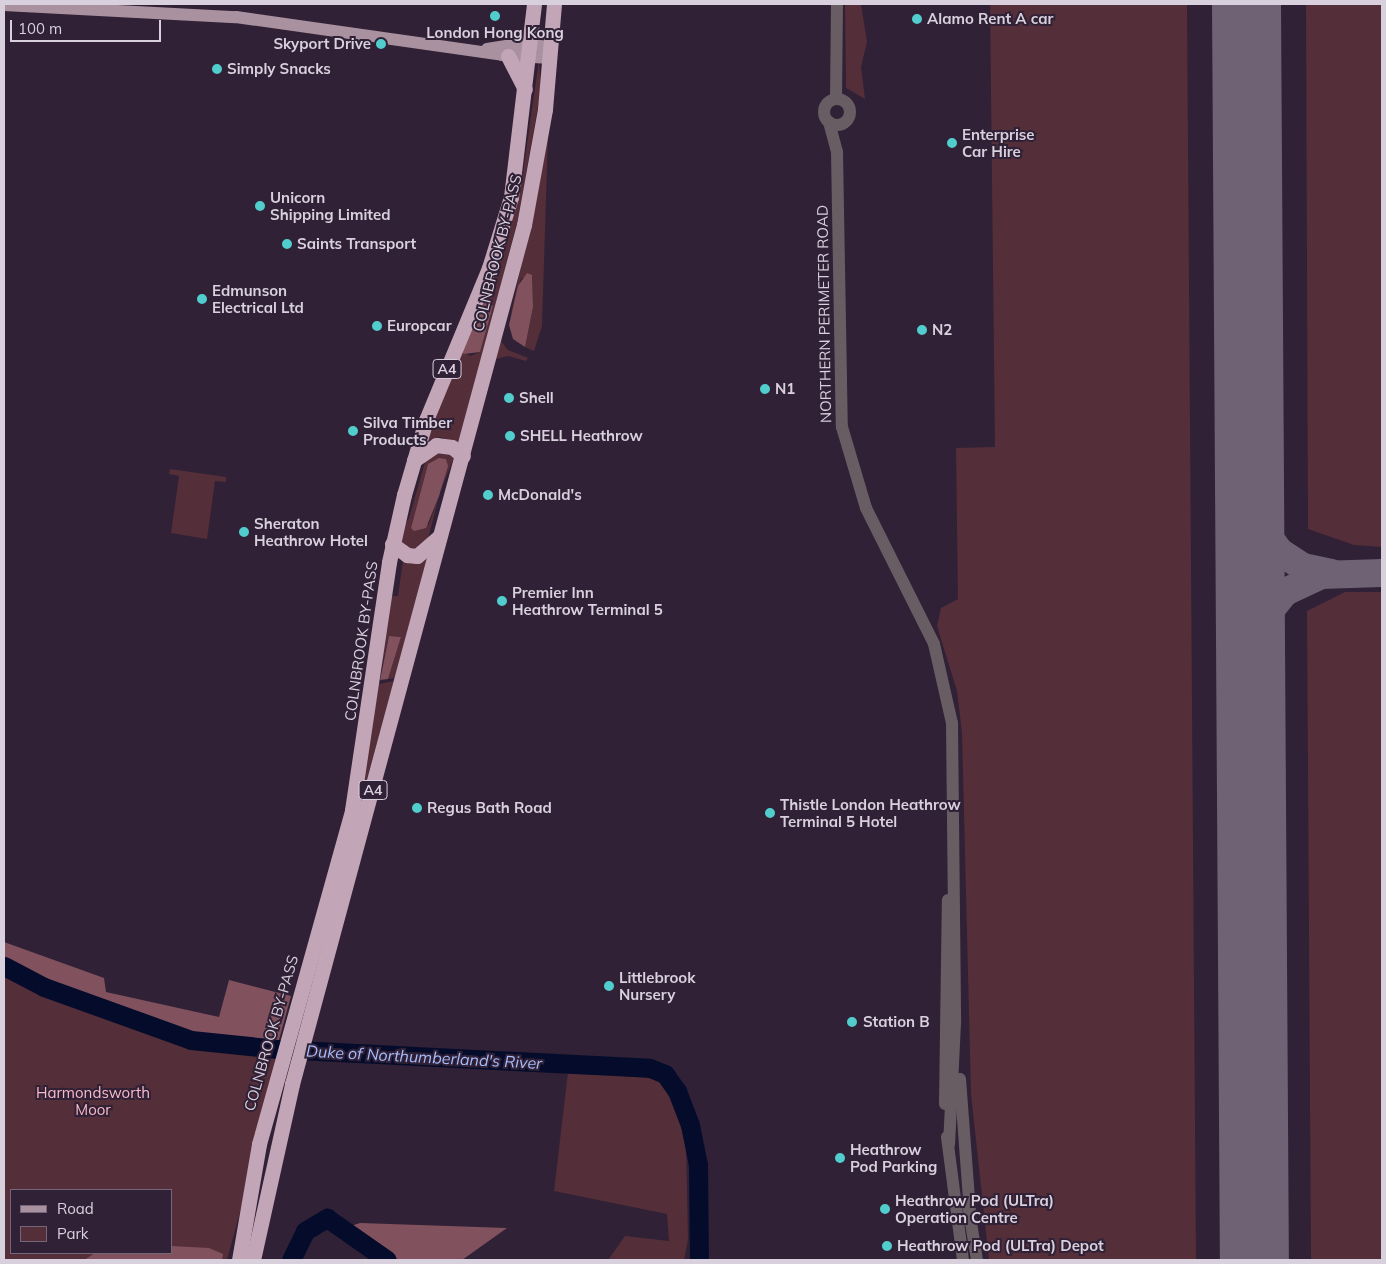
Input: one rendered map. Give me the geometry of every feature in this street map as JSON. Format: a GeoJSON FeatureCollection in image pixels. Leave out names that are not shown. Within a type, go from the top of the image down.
{"type":"FeatureCollection","features":[{"type":"Feature","properties":{"kind":"highway","name":"COLNBROOK BY-PASS"},"geometry":{"type":"LineString","coordinates":[[239,1260],[259,1144],[352,810],[392,544],[413,462],[507,215],[526,95],[534,4]]}},
{"type":"Feature","properties":{"kind":"highway","name":"COLNBROOK BY-PASS"},"geometry":{"type":"LineString","coordinates":[[253,1260],[303,1045],[524,225],[541,141],[554,4]]}},
{"type":"Feature","properties":{"kind":"highway"},"geometry":{"type":"LineString","coordinates":[[508,56],[526,95]]}},
{"type":"Feature","properties":{"kind":"highway"},"geometry":{"type":"LineString","coordinates":[[413,462],[436,445],[452,448],[463,456]]}},
{"type":"Feature","properties":{"kind":"highway"},"geometry":{"type":"LineString","coordinates":[[392,544],[407,555],[417,556],[442,534]]}},
{"type":"Feature","properties":{"kind":"main road"},"geometry":{"type":"LineString","coordinates":[[4,5],[229,16],[482,50],[508,56],[531,51]]}},
{"type":"Feature","properties":{"kind":"main road"},"geometry":{"type":"LineString","coordinates":[[482,50],[550,52]]}},
{"type":"Feature","properties":{"kind":"street"},"geometry":{"type":"LineString","coordinates":[[836,99],[837,4]]}},
{"type":"Feature","properties":{"kind":"street"},"geometry":{"type":"LineString","coordinates":[[836,99],[846,102],[850,110],[844,124],[829,122],[825,108],[836,99]]}},
{"type":"Feature","properties":{"kind":"street","name":"NORTHERN PERIMETER ROAD"},"geometry":{"type":"LineString","coordinates":[[829,122],[837,152],[842,427],[866,508],[934,644],[952,723],[952,872]]}},
{"type":"Feature","properties":{"kind":"street","name":"NORTHERN PERIMETER ROAD"},"geometry":{"type":"LineString","coordinates":[[837,152],[844,124]]}},
{"type":"Feature","properties":{"kind":"street"},"geometry":{"type":"LineString","coordinates":[[952,872],[955,1023],[970,1211]]}},
{"type":"Feature","properties":{"kind":"street"},"geometry":{"type":"LineString","coordinates":[[952,872],[946,919],[944,1094],[963,1260]]}},
{"type":"Feature","properties":{"kind":"street"},"geometry":{"type":"LineString","coordinates":[[949,1144],[955,1023]]}},
{"type":"Feature","properties":{"kind":"street"},"geometry":{"type":"LineString","coordinates":[[944,1094],[970,1211],[977,1260]]}},
{"type":"Feature","properties":{"kind":"green space"},"geometry":{"type":"Polygon","coordinates":[[[845,4],[861,4],[867,42],[861,67],[865,99],[846,88],[845,4]]]}},
{"type":"Feature","properties":{"kind":"green space"},"geometry":{"type":"Polygon","coordinates":[[[990,4],[1187,4],[1196,1260],[989,1260],[971,1094],[962,733],[957,691],[937,626],[941,608],[958,599],[956,448],[995,447],[990,4]]]}},
{"type":"Feature","properties":{"kind":"green space"},"geometry":{"type":"Polygon","coordinates":[[[1306,4],[1382,4],[1382,547],[1354,545],[1308,529],[1306,4]]]}},
{"type":"Feature","properties":{"kind":"green space"},"geometry":{"type":"Polygon","coordinates":[[[539,60],[541,89],[518,219],[459,444],[440,437],[426,441],[461,351],[470,356],[480,352],[493,306],[483,300],[522,179],[539,60]]]}},
{"type":"Feature","properties":{"kind":"green space"},"geometry":{"type":"Polygon","coordinates":[[[548,135],[542,326],[534,351],[525,347],[533,307],[532,275],[521,279],[510,319],[548,135]]]}},
{"type":"Feature","properties":{"kind":"green space"},"geometry":{"type":"Polygon","coordinates":[[[500,340],[508,350],[528,358],[526,361],[508,356],[496,359],[500,340]]]}},
{"type":"Feature","properties":{"kind":"green space"},"geometry":{"type":"Polygon","coordinates":[[[446,450],[454,458],[441,489],[446,459],[428,464],[411,528],[429,524],[439,496],[428,539],[415,551],[400,543],[401,532],[409,518],[427,455],[446,450]]]}},
{"type":"Feature","properties":{"kind":"green space"},"geometry":{"type":"Polygon","coordinates":[[[170,469],[226,477],[226,482],[215,481],[207,539],[171,533],[179,476],[169,474],[170,469]]]}},
{"type":"Feature","properties":{"kind":"green space"},"geometry":{"type":"Polygon","coordinates":[[[428,558],[396,678],[388,679],[401,637],[389,636],[381,670],[390,596],[398,596],[403,561],[428,558]]]}},
{"type":"Feature","properties":{"kind":"green space"},"geometry":{"type":"Polygon","coordinates":[[[1345,592],[1382,592],[1382,1260],[1311,1260],[1307,611],[1345,592]]]}},
{"type":"Feature","properties":{"kind":"green space"},"geometry":{"type":"Polygon","coordinates":[[[394,681],[351,838],[379,684],[394,681]]]}},
{"type":"Feature","properties":{"kind":"green space","name":"Harmondsworth Moor"},"geometry":{"type":"Polygon","coordinates":[[[4,966],[44,987],[191,1040],[278,1049],[282,1057],[227,1260],[4,1260],[4,966]]]}},
{"type":"Feature","properties":{"kind":"green space"},"geometry":{"type":"Polygon","coordinates":[[[568,1072],[663,1079],[686,1139],[688,1240],[684,1260],[608,1260],[625,1236],[669,1241],[667,1214],[554,1191],[568,1072]]]}},
{"type":"Feature","properties":{"kind":"shaded area"},"geometry":{"type":"Polygon","coordinates":[[[527,273],[532,275],[533,307],[525,347],[513,339],[509,325],[518,286],[527,273]]]}},
{"type":"Feature","properties":{"kind":"shaded area"},"geometry":{"type":"Polygon","coordinates":[[[483,300],[493,306],[480,352],[464,354],[461,351],[483,300]]]}},
{"type":"Feature","properties":{"kind":"shaded area"},"geometry":{"type":"Polygon","coordinates":[[[439,458],[446,459],[448,466],[439,496],[426,528],[414,531],[411,528],[428,464],[439,458]]]}},
{"type":"Feature","properties":{"kind":"shaded area"},"geometry":{"type":"Polygon","coordinates":[[[389,636],[401,637],[388,679],[380,680],[389,636]]]}},
{"type":"Feature","properties":{"kind":"shaded area"},"geometry":{"type":"Polygon","coordinates":[[[4,942],[104,978],[106,992],[219,1017],[229,980],[291,996],[277,1047],[192,1037],[45,984],[4,962],[4,942]]]}},
{"type":"Feature","properties":{"kind":"shaded area"},"geometry":{"type":"Polygon","coordinates":[[[360,1223],[507,1228],[462,1260],[390,1260],[351,1226],[360,1223]]]}},
{"type":"Feature","properties":{"kind":"shaded area"},"geometry":{"type":"Polygon","coordinates":[[[172,1246],[209,1248],[223,1254],[222,1260],[84,1260],[93,1254],[172,1254],[172,1246]]]}},
{"type":"Feature","properties":{"kind":"waterway","name":"Duke of Northumberland's River"},"geometry":{"type":"LineString","coordinates":[[4,966],[44,987],[191,1040],[278,1049],[650,1068],[665,1074],[677,1091],[690,1125],[698,1165],[699,1260]]}},
{"type":"Feature","properties":{"kind":"waterway"},"geometry":{"type":"LineString","coordinates":[[291,1260],[305,1231],[327,1218],[387,1260]]}},
{"type":"Feature","properties":{"kind":"taxiway"},"geometry":{"type":"LineString","coordinates":[[1248,496],[1261,527],[1280,552],[1303,567],[1331,573]]}},
{"type":"Feature","properties":{"kind":"taxiway"},"geometry":{"type":"LineString","coordinates":[[1249,670],[1259,624],[1285,592],[1321,575],[1382,573]]}},
{"type":"Feature","properties":{"kind":"runway"},"geometry":{"type":"LineString","coordinates":[[1246,4],[1254,1260]]}},
{"type":"Feature","properties":{"kind":"place","name":"London Hong Kong"},"geometry":{"type":"Point","coordinates":[495,16]}},
{"type":"Feature","properties":{"kind":"place","name":"Alamo Rent A car"},"geometry":{"type":"Point","coordinates":[917,19]}},
{"type":"Feature","properties":{"kind":"place","name":"Skyport Drive"},"geometry":{"type":"Point","coordinates":[381,44]}},
{"type":"Feature","properties":{"kind":"place","name":"Simply Snacks"},"geometry":{"type":"Point","coordinates":[217,69]}},
{"type":"Feature","properties":{"kind":"place","name":"Enterprise Car Hire"},"geometry":{"type":"Point","coordinates":[952,143]}},
{"type":"Feature","properties":{"kind":"place","name":"Unicorn Shipping Limited"},"geometry":{"type":"Point","coordinates":[260,206]}},
{"type":"Feature","properties":{"kind":"place","name":"Saints Transport"},"geometry":{"type":"Point","coordinates":[287,244]}},
{"type":"Feature","properties":{"kind":"place","name":"Edmunson Electrical Ltd"},"geometry":{"type":"Point","coordinates":[202,299]}},
{"type":"Feature","properties":{"kind":"place","name":"Europcar"},"geometry":{"type":"Point","coordinates":[377,326]}},
{"type":"Feature","properties":{"kind":"place","name":"N2"},"geometry":{"type":"Point","coordinates":[922,330]}},
{"type":"Feature","properties":{"kind":"place","name":"N1"},"geometry":{"type":"Point","coordinates":[765,389]}},
{"type":"Feature","properties":{"kind":"place","name":"Shell"},"geometry":{"type":"Point","coordinates":[509,398]}},
{"type":"Feature","properties":{"kind":"place","name":"Silva Timber Products"},"geometry":{"type":"Point","coordinates":[353,431]}},
{"type":"Feature","properties":{"kind":"place","name":"SHELL Heathrow"},"geometry":{"type":"Point","coordinates":[510,436]}},
{"type":"Feature","properties":{"kind":"place","name":"McDonald's"},"geometry":{"type":"Point","coordinates":[488,495]}},
{"type":"Feature","properties":{"kind":"place","name":"Sheraton Heathrow Hotel"},"geometry":{"type":"Point","coordinates":[244,532]}},
{"type":"Feature","properties":{"kind":"place","name":"Premier Inn Heathrow Terminal 5"},"geometry":{"type":"Point","coordinates":[502,601]}},
{"type":"Feature","properties":{"kind":"place","name":"Regus Bath Road"},"geometry":{"type":"Point","coordinates":[417,808]}},
{"type":"Feature","properties":{"kind":"place","name":"Thistle London Heathrow Terminal 5 Hotel"},"geometry":{"type":"Point","coordinates":[770,813]}},
{"type":"Feature","properties":{"kind":"place","name":"Littlebrook Nursery"},"geometry":{"type":"Point","coordinates":[609,986]}},
{"type":"Feature","properties":{"kind":"place","name":"Station B"},"geometry":{"type":"Point","coordinates":[852,1022]}},
{"type":"Feature","properties":{"kind":"place","name":"Heathrow Pod Parking"},"geometry":{"type":"Point","coordinates":[840,1158]}},
{"type":"Feature","properties":{"kind":"place","name":"Heathrow Pod (ULTra) Operation Centre"},"geometry":{"type":"Point","coordinates":[885,1209]}},
{"type":"Feature","properties":{"kind":"place","name":"Heathrow Pod (ULTra) Depot"},"geometry":{"type":"Point","coordinates":[887,1246]}}]}
